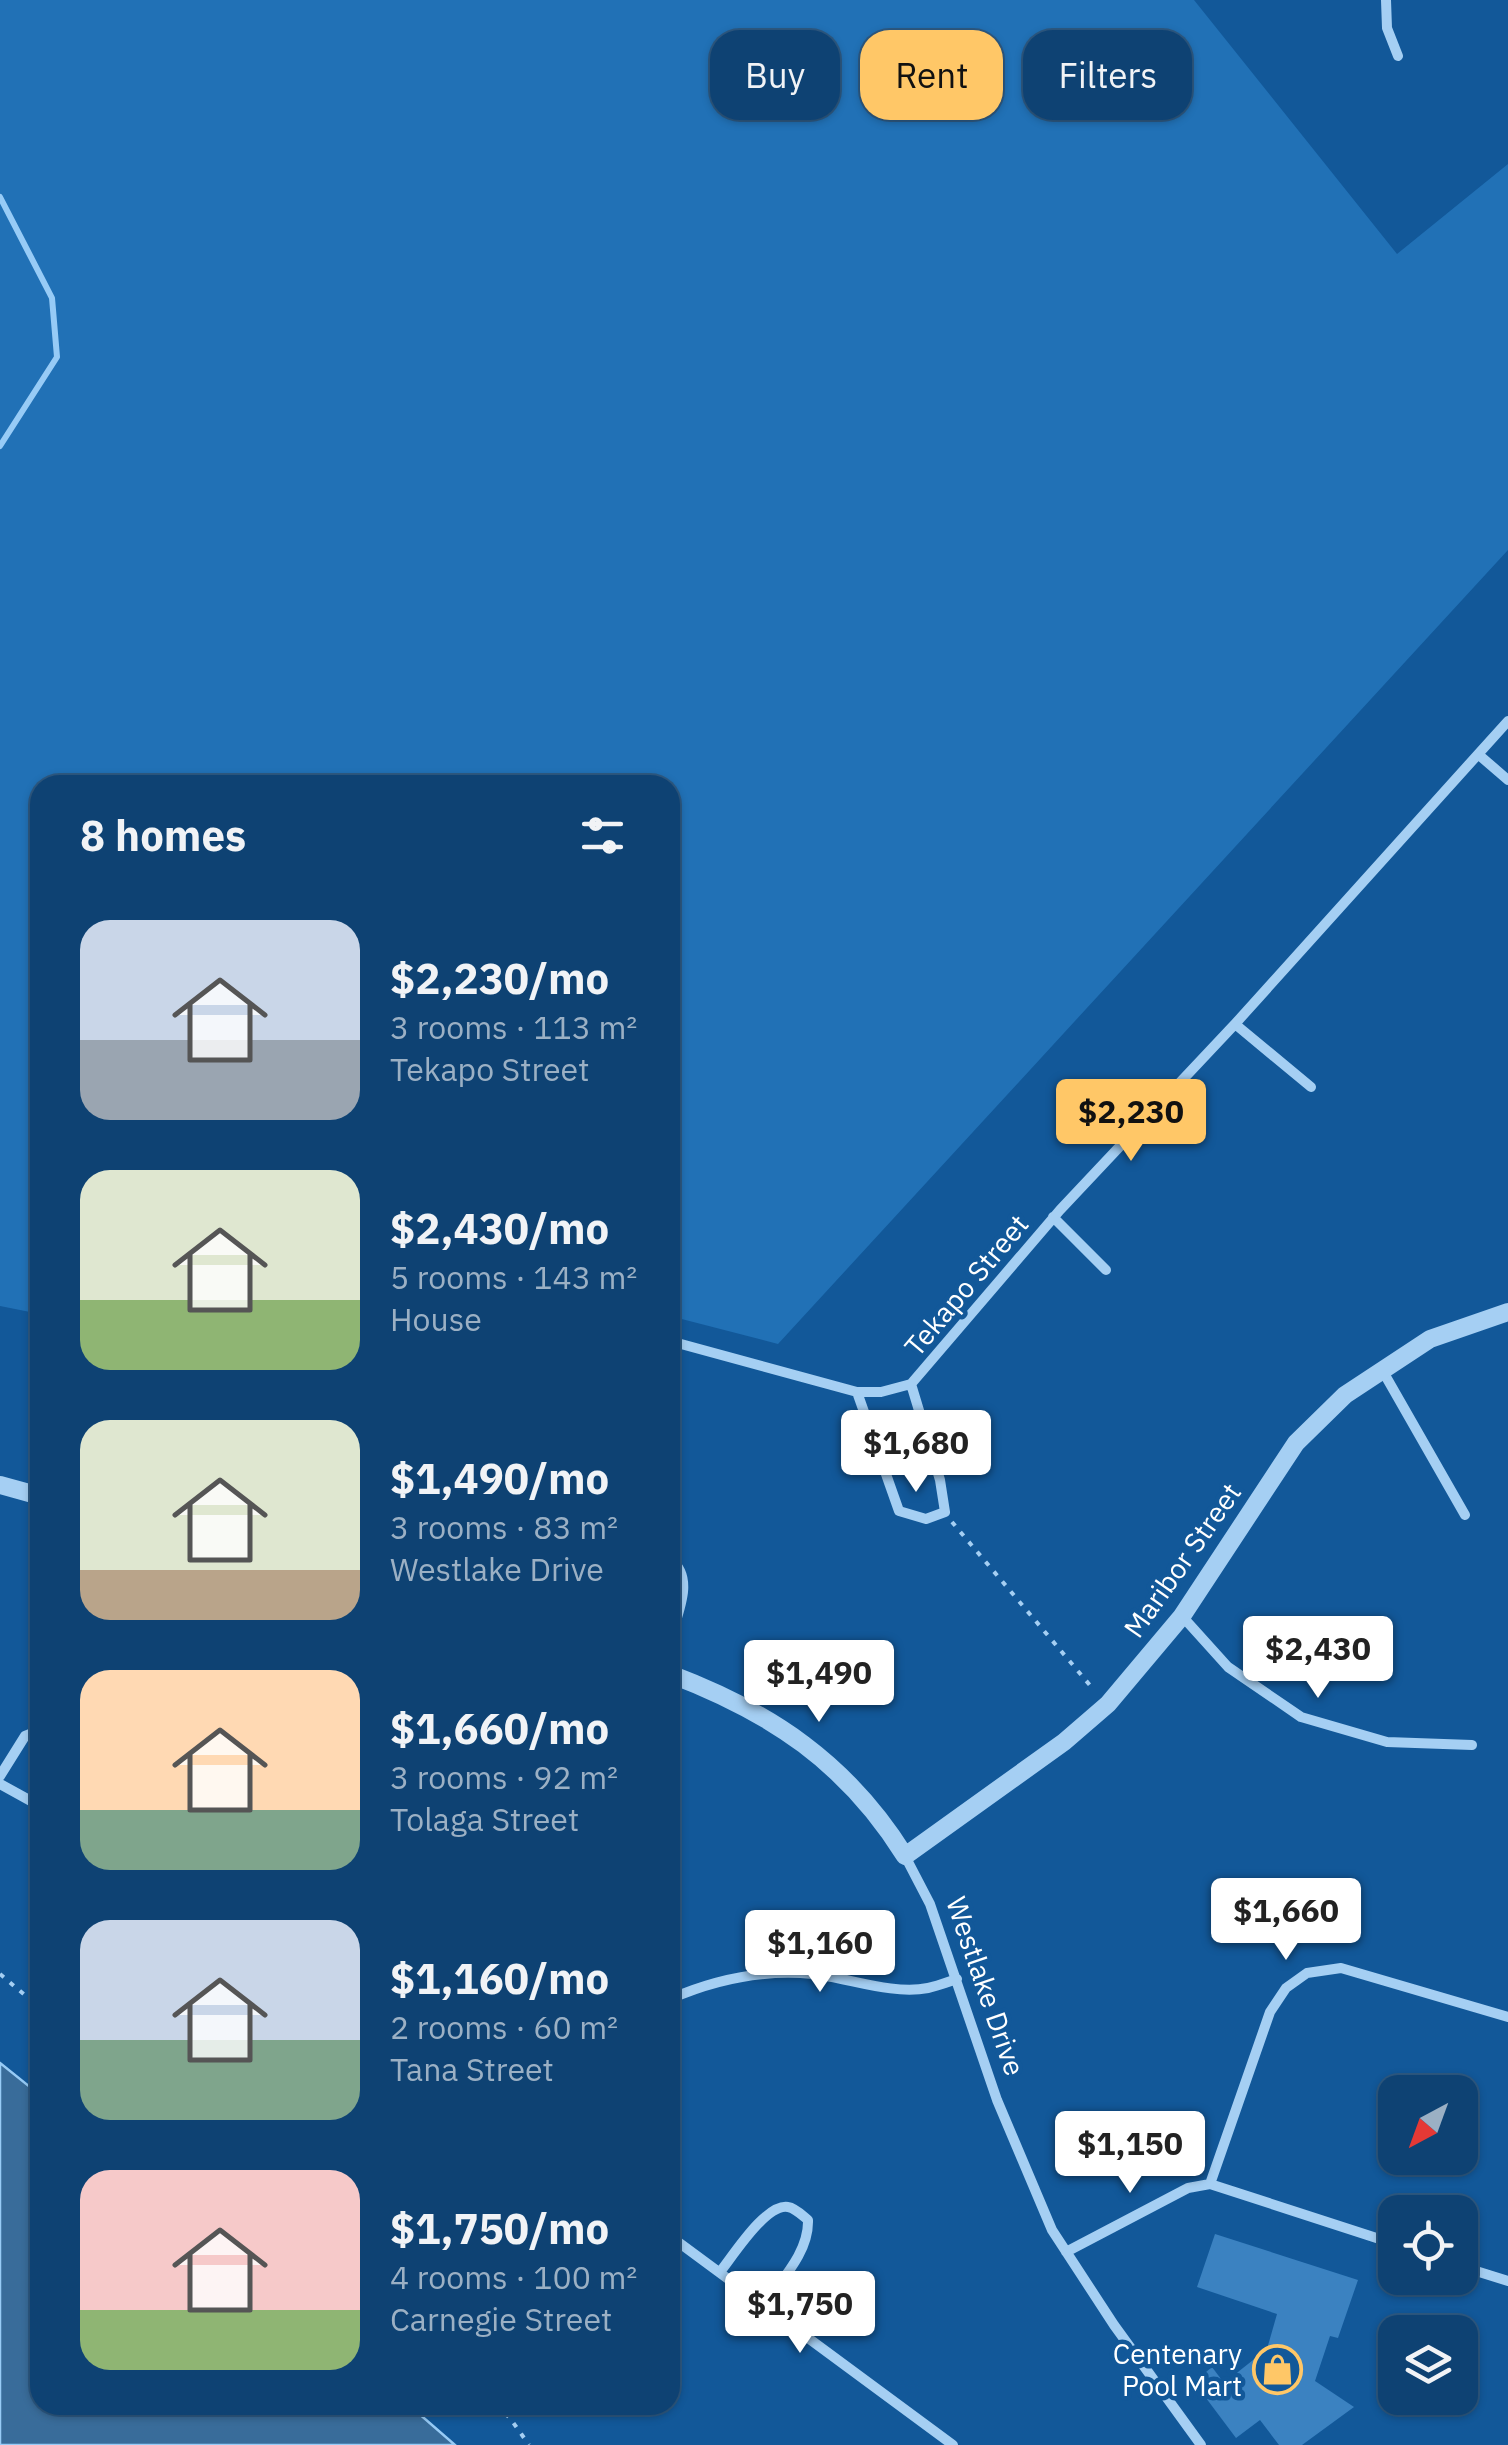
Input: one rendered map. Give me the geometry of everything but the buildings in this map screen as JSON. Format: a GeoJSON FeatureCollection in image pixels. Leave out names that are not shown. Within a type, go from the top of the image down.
{"type":"FeatureCollection","features":[{"type":"Feature","properties":{"kind":"street"},"geometry":{"type":"LineString","coordinates":[[1386,0],[1387,28],[1398,56]]}},
{"type":"Feature","properties":{"kind":"street","name":"Tekapo Street"},"geometry":{"type":"LineString","coordinates":[[680,1344],[857,1392],[881,1392],[912,1384],[1053,1218],[1508,722]]}},
{"type":"Feature","properties":{"kind":"street"},"geometry":{"type":"LineString","coordinates":[[1479,754],[1508,780]]}},
{"type":"Feature","properties":{"kind":"street"},"geometry":{"type":"LineString","coordinates":[[1235,1024],[1311,1087]]}},
{"type":"Feature","properties":{"kind":"street"},"geometry":{"type":"LineString","coordinates":[[1053,1218],[1106,1270]]}},
{"type":"Feature","properties":{"kind":"street","name":"Maribor Street"},"geometry":{"type":"LineString","coordinates":[[905,1856],[1064,1742],[1108,1704],[1182,1616],[1296,1443],[1345,1395],[1430,1338],[1508,1312]]}},
{"type":"Feature","properties":{"kind":"street"},"geometry":{"type":"LineString","coordinates":[[1382,1368],[1464,1515]]}},
{"type":"Feature","properties":{"kind":"street"},"geometry":{"type":"LineString","coordinates":[[857,1392],[899,1511],[926,1518],[945,1512],[940,1480],[912,1384]]}},
{"type":"Feature","properties":{"kind":"street"},"geometry":{"type":"LineString","coordinates":[[0,1485],[30,1493]]}},
{"type":"Feature","properties":{"kind":"street"},"geometry":{"type":"LineString","coordinates":[[680,1566],[685,1579],[680,1599]]}},
{"type":"Feature","properties":{"kind":"street"},"geometry":{"type":"LineString","coordinates":[[1182,1616],[1228,1667],[1301,1718],[1388,1742],[1472,1746]]}},
{"type":"Feature","properties":{"kind":"street","name":"Westlake Drive"},"geometry":{"type":"LineString","coordinates":[[680,1678],[737,1700],[794,1735],[845,1779],[905,1856],[930,1904],[997,2100],[1030,2182],[1066,2252],[1198,2441]]}},
{"type":"Feature","properties":{"kind":"street"},"geometry":{"type":"LineString","coordinates":[[0,1776],[30,1734]]}},
{"type":"Feature","properties":{"kind":"street"},"geometry":{"type":"LineString","coordinates":[[0,1784],[30,1800]]}},
{"type":"Feature","properties":{"kind":"street"},"geometry":{"type":"LineString","coordinates":[[1210,2184],[1270,2012],[1286,1988],[1307,1972],[1341,1968],[1508,2017]]}},
{"type":"Feature","properties":{"kind":"street"},"geometry":{"type":"LineString","coordinates":[[680,1995],[708,1982],[759,1972],[810,1974],[910,1989],[957,1979]]}},
{"type":"Feature","properties":{"kind":"street"},"geometry":{"type":"LineString","coordinates":[[1066,2252],[1188,2188],[1210,2184],[1378,2238]]}},
{"type":"Feature","properties":{"kind":"street"},"geometry":{"type":"LineString","coordinates":[[720,2272],[772,2210],[785,2206],[797,2211],[808,2220],[809,2234],[803,2250],[764,2304]]}},
{"type":"Feature","properties":{"kind":"street"},"geometry":{"type":"LineString","coordinates":[[680,2243],[953,2445]]}},
{"type":"Feature","properties":{"kind":"street"},"geometry":{"type":"LineString","coordinates":[[1478,2272],[1508,2281]]}},
{"type":"Feature","properties":{"kind":"street"},"geometry":{"type":"LineString","coordinates":[[1185,2445],[1198,2441]]}},
{"type":"Feature","properties":{"kind":"path"},"geometry":{"type":"LineString","coordinates":[[945,1512],[1065,1658],[1108,1704]]}},
{"type":"Feature","properties":{"kind":"path"},"geometry":{"type":"LineString","coordinates":[[0,1974],[30,2000]]}},
{"type":"Feature","properties":{"kind":"path"},"geometry":{"type":"LineString","coordinates":[[506,2415],[529,2445]]}},
{"type":"Feature","properties":{"kind":"shaded area"},"geometry":{"type":"Polygon","coordinates":[[[0,0],[1194,0],[1397,254],[1508,164],[1508,550],[778,1344],[680,1319],[680,775],[30,775],[30,1312],[0,1306],[0,0]]]}},
{"type":"Feature","properties":{"kind":"shaded area"},"geometry":{"type":"Polygon","coordinates":[[[0,2063],[30,2087],[30,2415],[420,2415],[455,2445],[0,2445],[0,2063]]]}},
{"type":"Feature","properties":{"kind":"waterway"},"geometry":{"type":"LineString","coordinates":[[0,197],[52,298],[57,357],[0,446]]}},
{"type":"Feature","properties":{"kind":"place","name":"Centenary Pool Mart"},"geometry":{"type":"Point","coordinates":[1277,2369]}}]}
